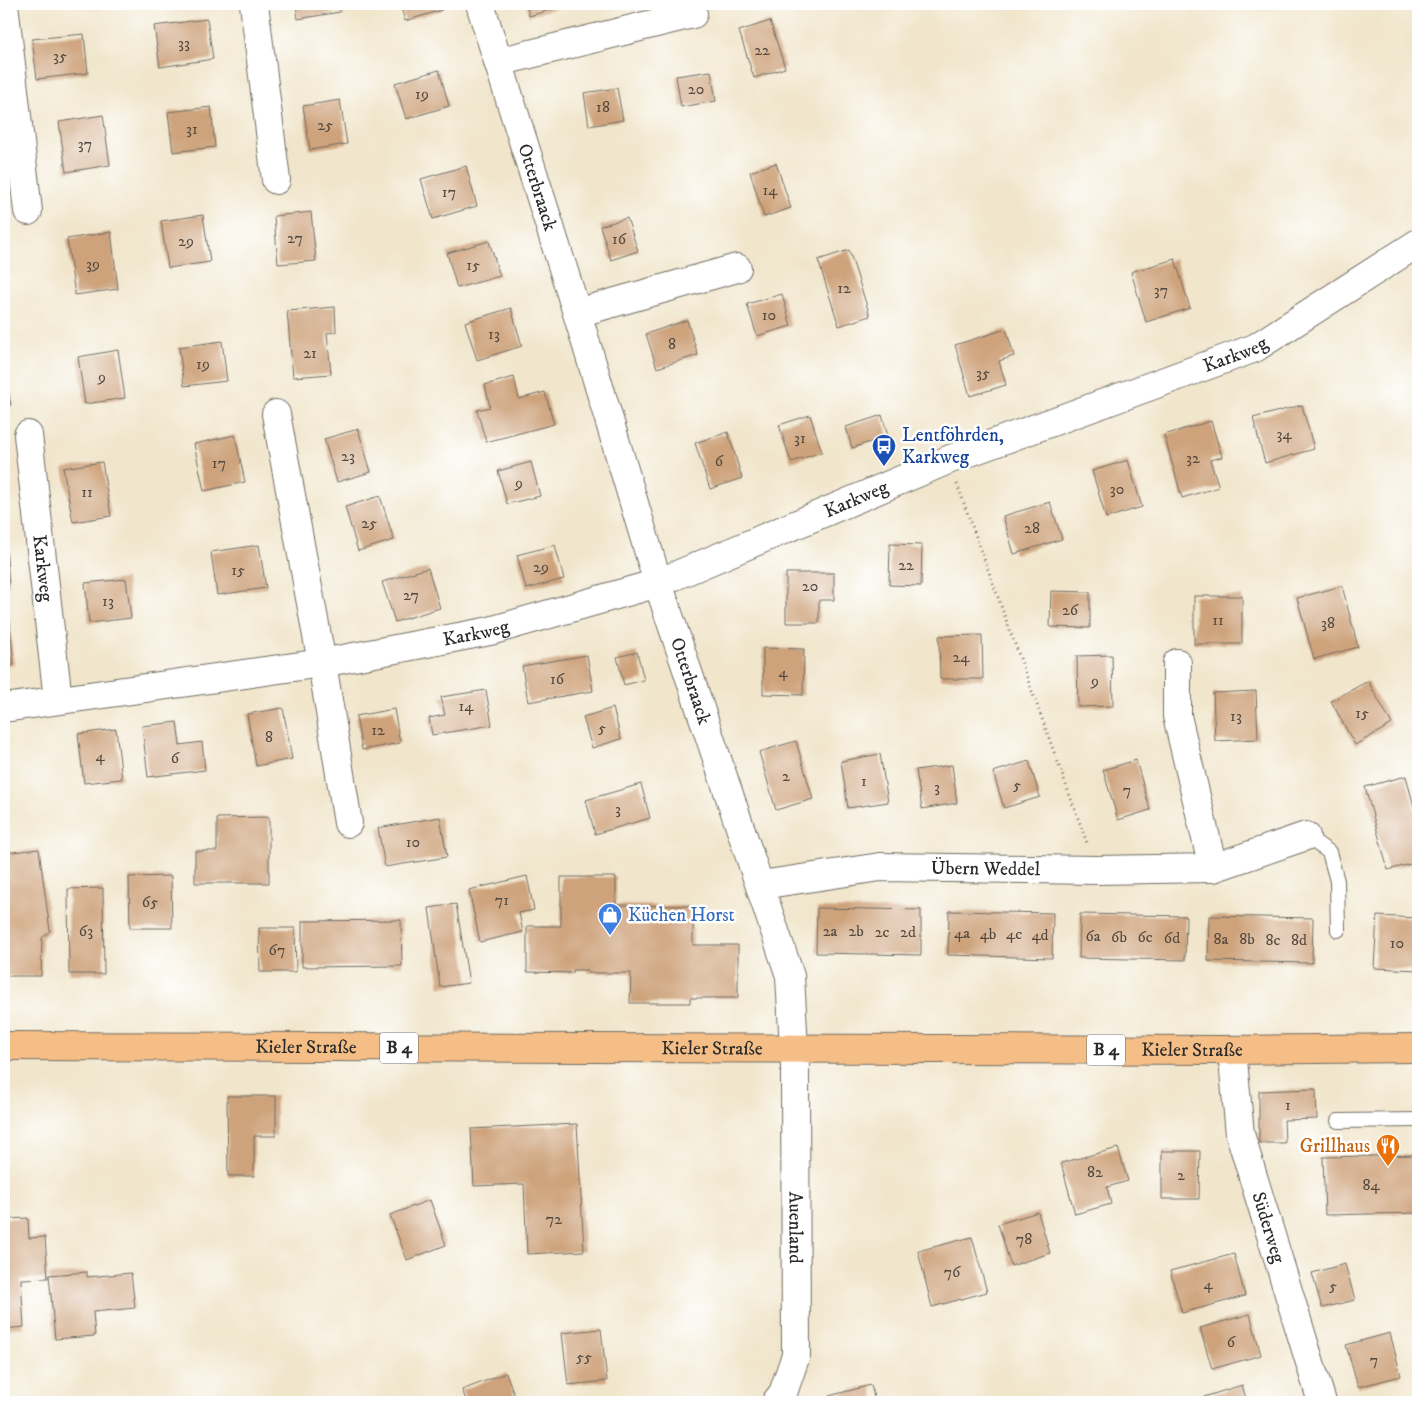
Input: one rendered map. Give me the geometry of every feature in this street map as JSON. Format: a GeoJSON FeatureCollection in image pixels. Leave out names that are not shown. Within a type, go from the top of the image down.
{"type":"FeatureCollection","features":[{"type":"Feature","properties":{"kind":"main road","name":"Kieler Straße"},"geometry":{"type":"LineString","coordinates":[[4,1046],[1232,1050],[1418,1048]]}},
{"type":"Feature","properties":{"kind":"street"},"geometry":{"type":"LineString","coordinates":[[4,4],[28,211]]}},
{"type":"Feature","properties":{"kind":"street"},"geometry":{"type":"LineString","coordinates":[[254,4],[276,180]]}},
{"type":"Feature","properties":{"kind":"street","name":"Otterbraack"},"geometry":{"type":"LineString","coordinates":[[480,4],[577,313],[658,583],[790,976],[794,1049]]}},
{"type":"Feature","properties":{"kind":"street"},"geometry":{"type":"LineString","coordinates":[[498,62],[692,14]]}},
{"type":"Feature","properties":{"kind":"street","name":"Karkweg"},"geometry":{"type":"LineString","coordinates":[[4,708],[322,663],[490,631],[658,583],[948,460],[1255,348],[1418,243]]}},
{"type":"Feature","properties":{"kind":"street"},"geometry":{"type":"LineString","coordinates":[[577,313],[737,268]]}},
{"type":"Feature","properties":{"kind":"street"},"geometry":{"type":"LineString","coordinates":[[276,414],[322,663],[348,823]]}},
{"type":"Feature","properties":{"kind":"street","name":"Karkweg"},"geometry":{"type":"LineString","coordinates":[[28,435],[58,700]]}},
{"type":"Feature","properties":{"kind":"street"},"geometry":{"type":"LineString","coordinates":[[1177,663],[1177,716],[1213,868]]}},
{"type":"Feature","properties":{"kind":"street","name":"Übern Weddel"},"geometry":{"type":"LineString","coordinates":[[761,885],[880,867],[1097,870],[1213,868],[1306,836]]}},
{"type":"Feature","properties":{"kind":"street","name":"Auenland"},"geometry":{"type":"LineString","coordinates":[[776,1402],[783,1393],[796,1355],[794,1049]]}},
{"type":"Feature","properties":{"kind":"street","name":"Süderweg"},"geometry":{"type":"LineString","coordinates":[[1232,1050],[1240,1134],[1322,1402]]}},
{"type":"Feature","properties":{"kind":"lane"},"geometry":{"type":"LineString","coordinates":[[1306,836],[1329,852],[1337,881],[1338,930]]}},
{"type":"Feature","properties":{"kind":"lane"},"geometry":{"type":"LineString","coordinates":[[1338,1120],[1418,1120]]}},
{"type":"Feature","properties":{"kind":"path"},"geometry":{"type":"LineString","coordinates":[[948,460],[1097,870]]}},
{"type":"Feature","properties":{"kind":"building"},"geometry":{"type":"Polygon","coordinates":[[[296,4],[339,4],[340,12],[298,19],[296,4]]]}},
{"type":"Feature","properties":{"kind":"building"},"geometry":{"type":"Polygon","coordinates":[[[400,4],[440,4],[442,10],[405,21],[400,4]]]}},
{"type":"Feature","properties":{"kind":"building"},"geometry":{"type":"Polygon","coordinates":[[[526,4],[559,4],[560,7],[529,16],[526,4]]]}},
{"type":"Feature","properties":{"kind":"building"},"geometry":{"type":"Polygon","coordinates":[[[207,19],[213,59],[160,67],[154,26],[207,19]]]}},
{"type":"Feature","properties":{"kind":"building"},"geometry":{"type":"Polygon","coordinates":[[[770,21],[785,68],[754,78],[739,31],[770,21]]]}},
{"type":"Feature","properties":{"kind":"building"},"geometry":{"type":"Polygon","coordinates":[[[84,34],[88,73],[37,79],[32,39],[84,34]]]}},
{"type":"Feature","properties":{"kind":"building"},"geometry":{"type":"Polygon","coordinates":[[[439,70],[449,106],[406,119],[395,83],[439,70]]]}},
{"type":"Feature","properties":{"kind":"building"},"geometry":{"type":"Polygon","coordinates":[[[711,71],[716,101],[681,107],[676,76],[711,71]]]}},
{"type":"Feature","properties":{"kind":"building"},"geometry":{"type":"Polygon","coordinates":[[[617,88],[623,120],[589,126],[584,93],[617,88]]]}},
{"type":"Feature","properties":{"kind":"building"},"geometry":{"type":"Polygon","coordinates":[[[340,100],[347,144],[310,150],[303,106],[340,100]]]}},
{"type":"Feature","properties":{"kind":"building"},"geometry":{"type":"Polygon","coordinates":[[[211,107],[215,147],[173,152],[168,112],[211,107]]]}},
{"type":"Feature","properties":{"kind":"building"},"geometry":{"type":"Polygon","coordinates":[[[103,115],[110,165],[66,172],[59,122],[103,115]]]}},
{"type":"Feature","properties":{"kind":"building"},"geometry":{"type":"Polygon","coordinates":[[[776,163],[791,208],[764,217],[750,172],[776,163]]]}},
{"type":"Feature","properties":{"kind":"building"},"geometry":{"type":"Polygon","coordinates":[[[466,166],[477,206],[433,219],[421,179],[466,166]]]}},
{"type":"Feature","properties":{"kind":"building"},"geometry":{"type":"Polygon","coordinates":[[[311,212],[316,261],[278,264],[274,216],[311,212]]]}},
{"type":"Feature","properties":{"kind":"building"},"geometry":{"type":"Polygon","coordinates":[[[203,215],[210,262],[168,268],[161,221],[203,215]]]}},
{"type":"Feature","properties":{"kind":"building"},"geometry":{"type":"Polygon","coordinates":[[[627,218],[638,251],[611,260],[600,226],[627,218]]]}},
{"type":"Feature","properties":{"kind":"building"},"geometry":{"type":"Polygon","coordinates":[[[111,232],[118,289],[75,295],[67,239],[111,232]]]}},
{"type":"Feature","properties":{"kind":"building"},"geometry":{"type":"Polygon","coordinates":[[[489,241],[500,276],[457,288],[447,253],[489,241]]]}},
{"type":"Feature","properties":{"kind":"building"},"geometry":{"type":"Polygon","coordinates":[[[849,250],[870,316],[839,326],[818,260],[849,250]]]}},
{"type":"Feature","properties":{"kind":"building"},"geometry":{"type":"Polygon","coordinates":[[[1175,259],[1190,308],[1146,322],[1131,272],[1175,259]]]}},
{"type":"Feature","properties":{"kind":"building"},"geometry":{"type":"Polygon","coordinates":[[[782,294],[791,326],[757,336],[747,304],[782,294]]]}},
{"type":"Feature","properties":{"kind":"building"},"geometry":{"type":"Polygon","coordinates":[[[335,307],[336,332],[327,333],[331,374],[293,377],[287,311],[335,307]]]}},
{"type":"Feature","properties":{"kind":"building"},"geometry":{"type":"Polygon","coordinates":[[[511,308],[522,346],[477,360],[465,322],[511,308]]]}},
{"type":"Feature","properties":{"kind":"building"},"geometry":{"type":"Polygon","coordinates":[[[687,320],[698,355],[657,368],[646,334],[687,320]]]}},
{"type":"Feature","properties":{"kind":"building"},"geometry":{"type":"Polygon","coordinates":[[[1006,329],[1014,356],[999,361],[1006,385],[970,396],[955,345],[1006,329]]]}},
{"type":"Feature","properties":{"kind":"building"},"geometry":{"type":"Polygon","coordinates":[[[222,341],[227,381],[184,386],[179,347],[222,341]]]}},
{"type":"Feature","properties":{"kind":"building"},"geometry":{"type":"Polygon","coordinates":[[[118,350],[125,398],[85,404],[78,357],[118,350]]]}},
{"type":"Feature","properties":{"kind":"building"},"geometry":{"type":"Polygon","coordinates":[[[4,369],[11,405],[4,406],[4,369]]]}},
{"type":"Feature","properties":{"kind":"building"},"geometry":{"type":"Polygon","coordinates":[[[514,377],[519,399],[545,392],[554,424],[486,442],[477,410],[490,407],[485,385],[514,377]]]}},
{"type":"Feature","properties":{"kind":"building"},"geometry":{"type":"Polygon","coordinates":[[[1302,405],[1314,449],[1265,463],[1253,418],[1302,405]]]}},
{"type":"Feature","properties":{"kind":"building"},"geometry":{"type":"Polygon","coordinates":[[[810,415],[822,452],[791,462],[779,425],[810,415]]]}},
{"type":"Feature","properties":{"kind":"building"},"geometry":{"type":"Polygon","coordinates":[[[882,415],[888,436],[852,448],[846,427],[882,415]]]}},
{"type":"Feature","properties":{"kind":"building"},"geometry":{"type":"Polygon","coordinates":[[[1211,421],[1222,457],[1210,460],[1219,487],[1182,498],[1164,435],[1211,421]]]}},
{"type":"Feature","properties":{"kind":"building"},"geometry":{"type":"Polygon","coordinates":[[[358,429],[371,472],[337,482],[324,439],[358,429]]]}},
{"type":"Feature","properties":{"kind":"building"},"geometry":{"type":"Polygon","coordinates":[[[728,432],[742,478],[710,489],[695,443],[728,432]]]}},
{"type":"Feature","properties":{"kind":"building"},"geometry":{"type":"Polygon","coordinates":[[[235,435],[245,482],[204,491],[194,444],[235,435]]]}},
{"type":"Feature","properties":{"kind":"building"},"geometry":{"type":"Polygon","coordinates":[[[1128,460],[1142,507],[1106,518],[1092,471],[1128,460]]]}},
{"type":"Feature","properties":{"kind":"building"},"geometry":{"type":"Polygon","coordinates":[[[102,462],[111,516],[73,522],[63,468],[102,462]]]}},
{"type":"Feature","properties":{"kind":"building"},"geometry":{"type":"Polygon","coordinates":[[[531,462],[540,496],[507,504],[498,471],[531,462]]]}},
{"type":"Feature","properties":{"kind":"building"},"geometry":{"type":"Polygon","coordinates":[[[380,496],[394,540],[358,551],[345,507],[380,496]]]}},
{"type":"Feature","properties":{"kind":"building"},"geometry":{"type":"Polygon","coordinates":[[[1050,502],[1062,539],[1014,554],[1003,516],[1050,502]]]}},
{"type":"Feature","properties":{"kind":"building"},"geometry":{"type":"Polygon","coordinates":[[[890,544],[922,545],[921,586],[889,585],[890,544]]]}},
{"type":"Feature","properties":{"kind":"building"},"geometry":{"type":"Polygon","coordinates":[[[259,545],[266,588],[217,595],[211,552],[259,545]]]}},
{"type":"Feature","properties":{"kind":"building"},"geometry":{"type":"Polygon","coordinates":[[[555,545],[564,579],[526,589],[517,555],[555,545]]]}},
{"type":"Feature","properties":{"kind":"building"},"geometry":{"type":"Polygon","coordinates":[[[4,546],[6,546],[9,585],[4,586],[4,546]]]}},
{"type":"Feature","properties":{"kind":"building"},"geometry":{"type":"Polygon","coordinates":[[[428,568],[440,608],[395,622],[382,582],[428,568]]]}},
{"type":"Feature","properties":{"kind":"building"},"geometry":{"type":"Polygon","coordinates":[[[786,573],[834,573],[834,600],[819,600],[819,623],[786,623],[786,573]]]}},
{"type":"Feature","properties":{"kind":"building"},"geometry":{"type":"Polygon","coordinates":[[[126,579],[131,618],[89,623],[85,583],[126,579]]]}},
{"type":"Feature","properties":{"kind":"building"},"geometry":{"type":"Polygon","coordinates":[[[1342,586],[1358,647],[1314,659],[1297,598],[1342,586]]]}},
{"type":"Feature","properties":{"kind":"building"},"geometry":{"type":"Polygon","coordinates":[[[1051,591],[1090,592],[1090,628],[1050,627],[1051,591]]]}},
{"type":"Feature","properties":{"kind":"building"},"geometry":{"type":"Polygon","coordinates":[[[1194,596],[1242,596],[1242,644],[1194,644],[1194,596]]]}},
{"type":"Feature","properties":{"kind":"building"},"geometry":{"type":"Polygon","coordinates":[[[9,615],[14,665],[4,666],[4,616],[9,615]]]}},
{"type":"Feature","properties":{"kind":"building"},"geometry":{"type":"Polygon","coordinates":[[[982,635],[983,679],[940,679],[939,636],[982,635]]]}},
{"type":"Feature","properties":{"kind":"building"},"geometry":{"type":"Polygon","coordinates":[[[763,648],[804,649],[803,695],[763,694],[763,648]]]}},
{"type":"Feature","properties":{"kind":"building"},"geometry":{"type":"Polygon","coordinates":[[[637,652],[644,680],[624,685],[617,657],[637,652]]]}},
{"type":"Feature","properties":{"kind":"building"},"geometry":{"type":"Polygon","coordinates":[[[587,655],[593,691],[528,702],[522,666],[587,655]]]}},
{"type":"Feature","properties":{"kind":"building"},"geometry":{"type":"Polygon","coordinates":[[[1112,655],[1113,706],[1078,707],[1077,656],[1112,655]]]}},
{"type":"Feature","properties":{"kind":"building"},"geometry":{"type":"Polygon","coordinates":[[[1368,681],[1392,724],[1355,745],[1331,701],[1368,681]]]}},
{"type":"Feature","properties":{"kind":"building"},"geometry":{"type":"Polygon","coordinates":[[[486,690],[492,725],[432,735],[429,718],[445,715],[441,697],[486,690]]]}},
{"type":"Feature","properties":{"kind":"building"},"geometry":{"type":"Polygon","coordinates":[[[1256,691],[1258,739],[1215,741],[1213,693],[1256,691]]]}},
{"type":"Feature","properties":{"kind":"building"},"geometry":{"type":"Polygon","coordinates":[[[283,708],[292,759],[256,766],[247,714],[283,708]]]}},
{"type":"Feature","properties":{"kind":"building"},"geometry":{"type":"Polygon","coordinates":[[[613,708],[621,739],[592,748],[583,717],[613,708]]]}},
{"type":"Feature","properties":{"kind":"building"},"geometry":{"type":"Polygon","coordinates":[[[394,709],[400,743],[362,750],[356,716],[394,709]]]}},
{"type":"Feature","properties":{"kind":"building"},"geometry":{"type":"Polygon","coordinates":[[[177,722],[180,745],[202,742],[205,770],[148,777],[142,726],[177,722]]]}},
{"type":"Feature","properties":{"kind":"building"},"geometry":{"type":"Polygon","coordinates":[[[116,729],[122,779],[84,783],[78,734],[116,729]]]}},
{"type":"Feature","properties":{"kind":"building"},"geometry":{"type":"Polygon","coordinates":[[[796,741],[813,799],[776,810],[759,752],[796,741]]]}},
{"type":"Feature","properties":{"kind":"building"},"geometry":{"type":"Polygon","coordinates":[[[880,754],[888,802],[848,808],[841,761],[880,754]]]}},
{"type":"Feature","properties":{"kind":"building"},"geometry":{"type":"Polygon","coordinates":[[[1136,760],[1150,810],[1118,820],[1103,770],[1136,760]]]}},
{"type":"Feature","properties":{"kind":"building"},"geometry":{"type":"Polygon","coordinates":[[[1029,761],[1040,797],[1004,808],[993,772],[1029,761]]]}},
{"type":"Feature","properties":{"kind":"building"},"geometry":{"type":"Polygon","coordinates":[[[952,765],[957,803],[922,809],[916,770],[952,765]]]}},
{"type":"Feature","properties":{"kind":"building"},"geometry":{"type":"Polygon","coordinates":[[[1406,776],[1418,822],[1418,862],[1388,870],[1365,787],[1406,776]]]}},
{"type":"Feature","properties":{"kind":"building"},"geometry":{"type":"Polygon","coordinates":[[[641,784],[650,818],[595,834],[586,800],[641,784]]]}},
{"type":"Feature","properties":{"kind":"building"},"geometry":{"type":"Polygon","coordinates":[[[269,817],[269,883],[195,883],[195,851],[217,851],[217,818],[269,817]]]}},
{"type":"Feature","properties":{"kind":"building"},"geometry":{"type":"Polygon","coordinates":[[[440,817],[447,857],[385,867],[378,828],[440,817]]]}},
{"type":"Feature","properties":{"kind":"building"},"geometry":{"type":"Polygon","coordinates":[[[39,849],[50,931],[42,938],[41,976],[4,976],[4,853],[39,849]]]}},
{"type":"Feature","properties":{"kind":"building"},"geometry":{"type":"Polygon","coordinates":[[[171,876],[172,928],[130,928],[129,877],[171,876]]]}},
{"type":"Feature","properties":{"kind":"building"},"geometry":{"type":"Polygon","coordinates":[[[527,876],[534,910],[519,913],[523,932],[480,942],[469,890],[527,876]]]}},
{"type":"Feature","properties":{"kind":"building","name":"Küchen Horst"},"geometry":{"type":"Polygon","coordinates":[[[561,877],[616,877],[616,905],[693,906],[693,945],[738,945],[738,998],[690,998],[690,1003],[630,1003],[631,973],[588,973],[588,970],[573,970],[573,973],[527,972],[527,926],[561,926],[561,877]]]}},
{"type":"Feature","properties":{"kind":"building"},"geometry":{"type":"Polygon","coordinates":[[[103,888],[104,974],[69,974],[68,889],[103,888]]]}},
{"type":"Feature","properties":{"kind":"building"},"geometry":{"type":"Polygon","coordinates":[[[456,904],[469,983],[440,987],[429,908],[456,904]]]}},
{"type":"Feature","properties":{"kind":"building"},"geometry":{"type":"Polygon","coordinates":[[[817,908],[921,910],[921,955],[816,953],[817,908]]]}},
{"type":"Feature","properties":{"kind":"building"},"geometry":{"type":"Polygon","coordinates":[[[949,911],[1053,913],[1052,958],[948,955],[949,911]]]}},
{"type":"Feature","properties":{"kind":"building"},"geometry":{"type":"Polygon","coordinates":[[[1080,914],[1186,916],[1185,960],[1079,958],[1080,914]]]}},
{"type":"Feature","properties":{"kind":"building"},"geometry":{"type":"Polygon","coordinates":[[[1209,916],[1313,918],[1312,963],[1208,961],[1209,916]]]}},
{"type":"Feature","properties":{"kind":"building"},"geometry":{"type":"Polygon","coordinates":[[[1377,916],[1418,918],[1418,970],[1374,968],[1377,916]]]}},
{"type":"Feature","properties":{"kind":"building"},"geometry":{"type":"Polygon","coordinates":[[[401,920],[402,966],[302,967],[302,921],[401,920]]]}},
{"type":"Feature","properties":{"kind":"building"},"geometry":{"type":"Polygon","coordinates":[[[259,928],[295,928],[296,972],[260,972],[259,928]]]}},
{"type":"Feature","properties":{"kind":"building"},"geometry":{"type":"Polygon","coordinates":[[[1316,1089],[1317,1119],[1284,1120],[1285,1143],[1259,1143],[1259,1091],[1316,1089]]]}},
{"type":"Feature","properties":{"kind":"building"},"geometry":{"type":"Polygon","coordinates":[[[227,1096],[276,1096],[276,1136],[254,1136],[254,1176],[228,1176],[227,1096]]]}},
{"type":"Feature","properties":{"kind":"building"},"geometry":{"type":"Polygon","coordinates":[[[577,1124],[584,1251],[527,1254],[524,1184],[474,1186],[471,1129],[577,1124]]]}},
{"type":"Feature","properties":{"kind":"building"},"geometry":{"type":"Polygon","coordinates":[[[1118,1148],[1128,1181],[1107,1187],[1111,1204],[1075,1214],[1061,1163],[1118,1148]]]}},
{"type":"Feature","properties":{"kind":"building"},"geometry":{"type":"Polygon","coordinates":[[[1162,1151],[1200,1151],[1199,1199],[1162,1199],[1162,1151]]]}},
{"type":"Feature","properties":{"kind":"building"},"geometry":{"type":"Polygon","coordinates":[[[1418,1155],[1418,1213],[1325,1215],[1323,1157],[1418,1155]]]}},
{"type":"Feature","properties":{"kind":"building"},"geometry":{"type":"Polygon","coordinates":[[[430,1200],[446,1245],[407,1260],[390,1215],[430,1200]]]}},
{"type":"Feature","properties":{"kind":"building"},"geometry":{"type":"Polygon","coordinates":[[[1038,1212],[1050,1253],[1011,1266],[998,1224],[1038,1212]]]}},
{"type":"Feature","properties":{"kind":"building"},"geometry":{"type":"Polygon","coordinates":[[[28,1218],[29,1238],[45,1237],[48,1278],[21,1279],[24,1327],[4,1329],[4,1219],[28,1218]]]}},
{"type":"Feature","properties":{"kind":"building"},"geometry":{"type":"Polygon","coordinates":[[[972,1237],[987,1292],[932,1307],[918,1251],[972,1237]]]}},
{"type":"Feature","properties":{"kind":"building"},"geometry":{"type":"Polygon","coordinates":[[[1234,1254],[1245,1296],[1182,1313],[1170,1271],[1234,1254]]]}},
{"type":"Feature","properties":{"kind":"building"},"geometry":{"type":"Polygon","coordinates":[[[1345,1264],[1355,1300],[1322,1308],[1312,1273],[1345,1264]]]}},
{"type":"Feature","properties":{"kind":"building"},"geometry":{"type":"Polygon","coordinates":[[[87,1272],[87,1277],[131,1273],[135,1308],[93,1312],[95,1336],[55,1339],[49,1275],[87,1272]]]}},
{"type":"Feature","properties":{"kind":"building"},"geometry":{"type":"Polygon","coordinates":[[[1250,1314],[1261,1355],[1212,1369],[1200,1328],[1250,1314]]]}},
{"type":"Feature","properties":{"kind":"building"},"geometry":{"type":"Polygon","coordinates":[[[601,1329],[607,1381],[568,1385],[562,1333],[601,1329]]]}},
{"type":"Feature","properties":{"kind":"building"},"geometry":{"type":"Polygon","coordinates":[[[1390,1333],[1401,1376],[1358,1387],[1346,1345],[1390,1333]]]}},
{"type":"Feature","properties":{"kind":"building"},"geometry":{"type":"Polygon","coordinates":[[[506,1373],[517,1402],[467,1402],[462,1390],[506,1373]]]}},
{"type":"Feature","properties":{"kind":"building"},"geometry":{"type":"Polygon","coordinates":[[[871,1385],[875,1402],[830,1402],[829,1396],[871,1385]]]}},
{"type":"Feature","properties":{"kind":"building"},"geometry":{"type":"Polygon","coordinates":[[[1242,1385],[1247,1402],[1188,1402],[1242,1385]]]}},
{"type":"Feature","properties":{"kind":"place","name":"Lentföhrden, Karkweg"},"geometry":{"type":"Point","coordinates":[884,467]}},
{"type":"Feature","properties":{"kind":"place","name":"Küchen Horst"},"geometry":{"type":"Point","coordinates":[610,936]}},
{"type":"Feature","properties":{"kind":"place","name":"Grillhaus"},"geometry":{"type":"Point","coordinates":[1388,1167]}}]}
